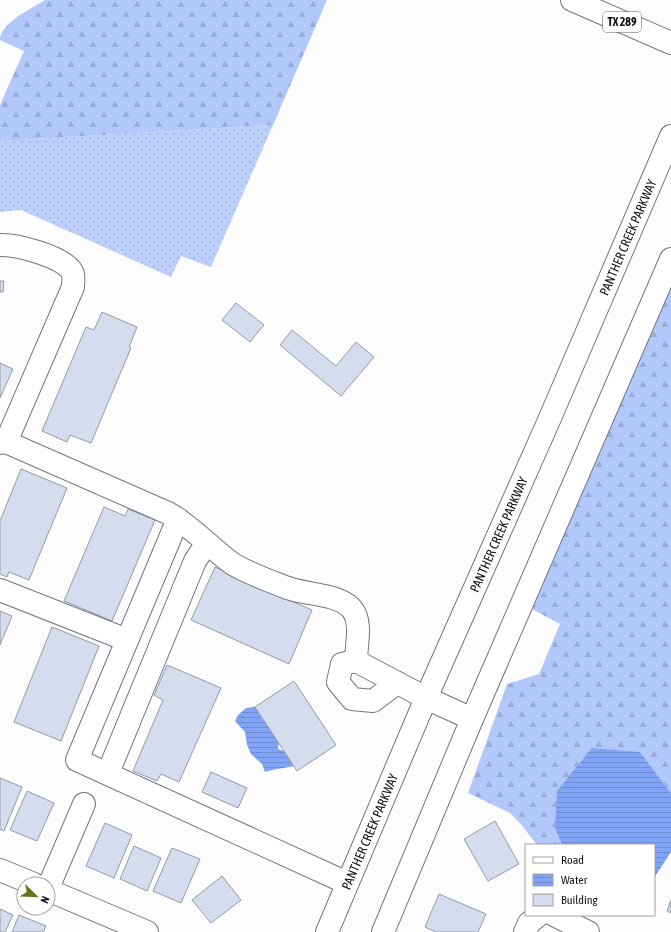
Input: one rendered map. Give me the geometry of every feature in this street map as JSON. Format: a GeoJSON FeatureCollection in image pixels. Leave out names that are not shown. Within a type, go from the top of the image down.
{"type":"FeatureCollection","features":[{"type":"Feature","properties":{"kind":"street","name":"TX 289"},"geometry":{"type":"LineString","coordinates":[[572,0],[662,39]]}},
{"type":"Feature","properties":{"kind":"street"},"geometry":{"type":"LineString","coordinates":[[662,39],[671,57]]}},
{"type":"Feature","properties":{"kind":"street","name":"PANTHER CREEK PARKWAY"},"geometry":{"type":"LineString","coordinates":[[326,932],[426,698],[550,418],[671,136]]}},
{"type":"Feature","properties":{"kind":"street"},"geometry":{"type":"LineString","coordinates":[[0,245],[16,245],[27,248],[61,262],[70,268],[73,274],[73,286],[3,442],[178,519],[231,563],[286,588],[337,600],[346,604],[351,608],[358,621],[356,661]]}},
{"type":"Feature","properties":{"kind":"street"},"geometry":{"type":"LineString","coordinates":[[383,932],[472,719],[671,259]]}},
{"type":"Feature","properties":{"kind":"street"},"geometry":{"type":"LineString","coordinates":[[178,519],[77,760],[347,883]]}},
{"type":"Feature","properties":{"kind":"street"},"geometry":{"type":"LineString","coordinates":[[108,773],[195,561],[207,543]]}},
{"type":"Feature","properties":{"kind":"street"},"geometry":{"type":"LineString","coordinates":[[0,590],[127,640]]}},
{"type":"Feature","properties":{"kind":"street"},"geometry":{"type":"LineString","coordinates":[[398,683],[373,701],[352,699],[338,682],[342,664],[356,661],[398,683],[426,698],[472,719]]}},
{"type":"Feature","properties":{"kind":"street"},"geometry":{"type":"LineString","coordinates":[[54,876],[84,804]]}},
{"type":"Feature","properties":{"kind":"street"},"geometry":{"type":"LineString","coordinates":[[0,870],[16,877]]}},
{"type":"Feature","properties":{"kind":"street"},"geometry":{"type":"LineString","coordinates":[[56,892],[147,932]]}},
{"type":"Feature","properties":{"kind":"street"},"geometry":{"type":"LineString","coordinates":[[525,932],[529,923],[538,916]]}},
{"type":"Feature","properties":{"kind":"street"},"geometry":{"type":"LineString","coordinates":[[556,916],[588,932]]}},
{"type":"Feature","properties":{"kind":"shaded area"},"geometry":{"type":"Polygon","coordinates":[[[273,125],[211,267],[181,256],[171,277],[21,210],[0,212],[0,141],[273,125]]]}},
{"type":"Feature","properties":{"kind":"green space"},"geometry":{"type":"Polygon","coordinates":[[[45,0],[327,0],[273,125],[0,141],[0,105],[24,51],[0,40],[1,34],[17,17],[45,0]]]}},
{"type":"Feature","properties":{"kind":"green space"},"geometry":{"type":"Polygon","coordinates":[[[671,269],[671,793],[640,752],[555,828],[562,844],[536,844],[510,813],[468,793],[507,684],[539,674],[560,624],[530,608],[671,269]]]}},
{"type":"Feature","properties":{"kind":"water"},"geometry":{"type":"Polygon","coordinates":[[[255,707],[263,720],[275,725],[280,736],[278,749],[284,751],[299,765],[265,772],[262,764],[251,754],[247,745],[245,732],[235,721],[238,715],[246,708],[255,707]]]}},
{"type":"Feature","properties":{"kind":"water"},"geometry":{"type":"Polygon","coordinates":[[[592,748],[640,752],[671,793],[671,852],[655,876],[655,844],[562,844],[555,828],[557,791],[592,748]]]}},
{"type":"Feature","properties":{"kind":"building"},"geometry":{"type":"Polygon","coordinates":[[[0,281],[4,281],[3,292],[0,292],[0,281]]]}},
{"type":"Feature","properties":{"kind":"building"},"geometry":{"type":"Polygon","coordinates":[[[236,303],[264,325],[250,342],[222,320],[236,303]]]}},
{"type":"Feature","properties":{"kind":"building"},"geometry":{"type":"Polygon","coordinates":[[[102,312],[137,327],[129,347],[131,348],[91,443],[70,435],[67,442],[42,431],[86,327],[94,330],[102,312]]]}},
{"type":"Feature","properties":{"kind":"building"},"geometry":{"type":"Polygon","coordinates":[[[292,330],[336,366],[356,342],[374,357],[341,396],[280,345],[292,330]]]}},
{"type":"Feature","properties":{"kind":"building"},"geometry":{"type":"Polygon","coordinates":[[[0,363],[13,369],[0,398],[0,363]]]}},
{"type":"Feature","properties":{"kind":"building"},"geometry":{"type":"Polygon","coordinates":[[[21,469],[67,488],[29,580],[9,572],[7,577],[0,574],[0,521],[21,469]]]}},
{"type":"Feature","properties":{"kind":"building"},"geometry":{"type":"Polygon","coordinates":[[[104,507],[125,516],[128,509],[155,520],[112,621],[64,601],[104,507]]]}},
{"type":"Feature","properties":{"kind":"building"},"geometry":{"type":"Polygon","coordinates":[[[215,567],[312,610],[289,664],[191,620],[215,567]]]}},
{"type":"Feature","properties":{"kind":"building"},"geometry":{"type":"Polygon","coordinates":[[[0,611],[12,616],[0,645],[0,611]]]}},
{"type":"Feature","properties":{"kind":"building"},"geometry":{"type":"Polygon","coordinates":[[[52,627],[99,646],[61,741],[14,722],[52,627]]]}},
{"type":"Feature","properties":{"kind":"building"},"geometry":{"type":"Polygon","coordinates":[[[167,665],[221,688],[179,782],[161,774],[157,781],[133,771],[163,700],[154,695],[167,665]]]}},
{"type":"Feature","properties":{"kind":"building"},"geometry":{"type":"Polygon","coordinates":[[[294,681],[336,745],[297,771],[255,707],[294,681]]]}},
{"type":"Feature","properties":{"kind":"building"},"geometry":{"type":"Polygon","coordinates":[[[211,772],[247,788],[238,808],[202,792],[211,772]]]}},
{"type":"Feature","properties":{"kind":"building"},"geometry":{"type":"Polygon","coordinates":[[[0,778],[22,787],[4,831],[0,829],[0,778]]]}},
{"type":"Feature","properties":{"kind":"building"},"geometry":{"type":"Polygon","coordinates":[[[27,791],[54,803],[37,841],[10,830],[27,791]]]}},
{"type":"Feature","properties":{"kind":"building"},"geometry":{"type":"Polygon","coordinates":[[[495,821],[519,864],[488,881],[464,839],[495,821]]]}},
{"type":"Feature","properties":{"kind":"building"},"geometry":{"type":"Polygon","coordinates":[[[105,823],[132,835],[114,878],[86,866],[105,823]]]}},
{"type":"Feature","properties":{"kind":"building"},"geometry":{"type":"Polygon","coordinates":[[[134,846],[161,858],[147,891],[120,879],[134,846]]]}},
{"type":"Feature","properties":{"kind":"building"},"geometry":{"type":"Polygon","coordinates":[[[172,848],[200,859],[181,903],[153,891],[172,848]]]}},
{"type":"Feature","properties":{"kind":"building"},"geometry":{"type":"Polygon","coordinates":[[[222,876],[241,900],[211,923],[192,900],[222,876]]]}},
{"type":"Feature","properties":{"kind":"building"},"geometry":{"type":"Polygon","coordinates":[[[439,894],[486,914],[478,932],[436,932],[425,927],[439,894]]]}},
{"type":"Feature","properties":{"kind":"building"},"geometry":{"type":"Polygon","coordinates":[[[671,900],[671,913],[667,911],[671,900]]]}},
{"type":"Feature","properties":{"kind":"building"},"geometry":{"type":"Polygon","coordinates":[[[0,909],[13,915],[5,932],[0,932],[0,909]]]}},
{"type":"Feature","properties":{"kind":"building"},"geometry":{"type":"Polygon","coordinates":[[[19,916],[46,926],[43,932],[12,932],[19,916]]]}}]}
